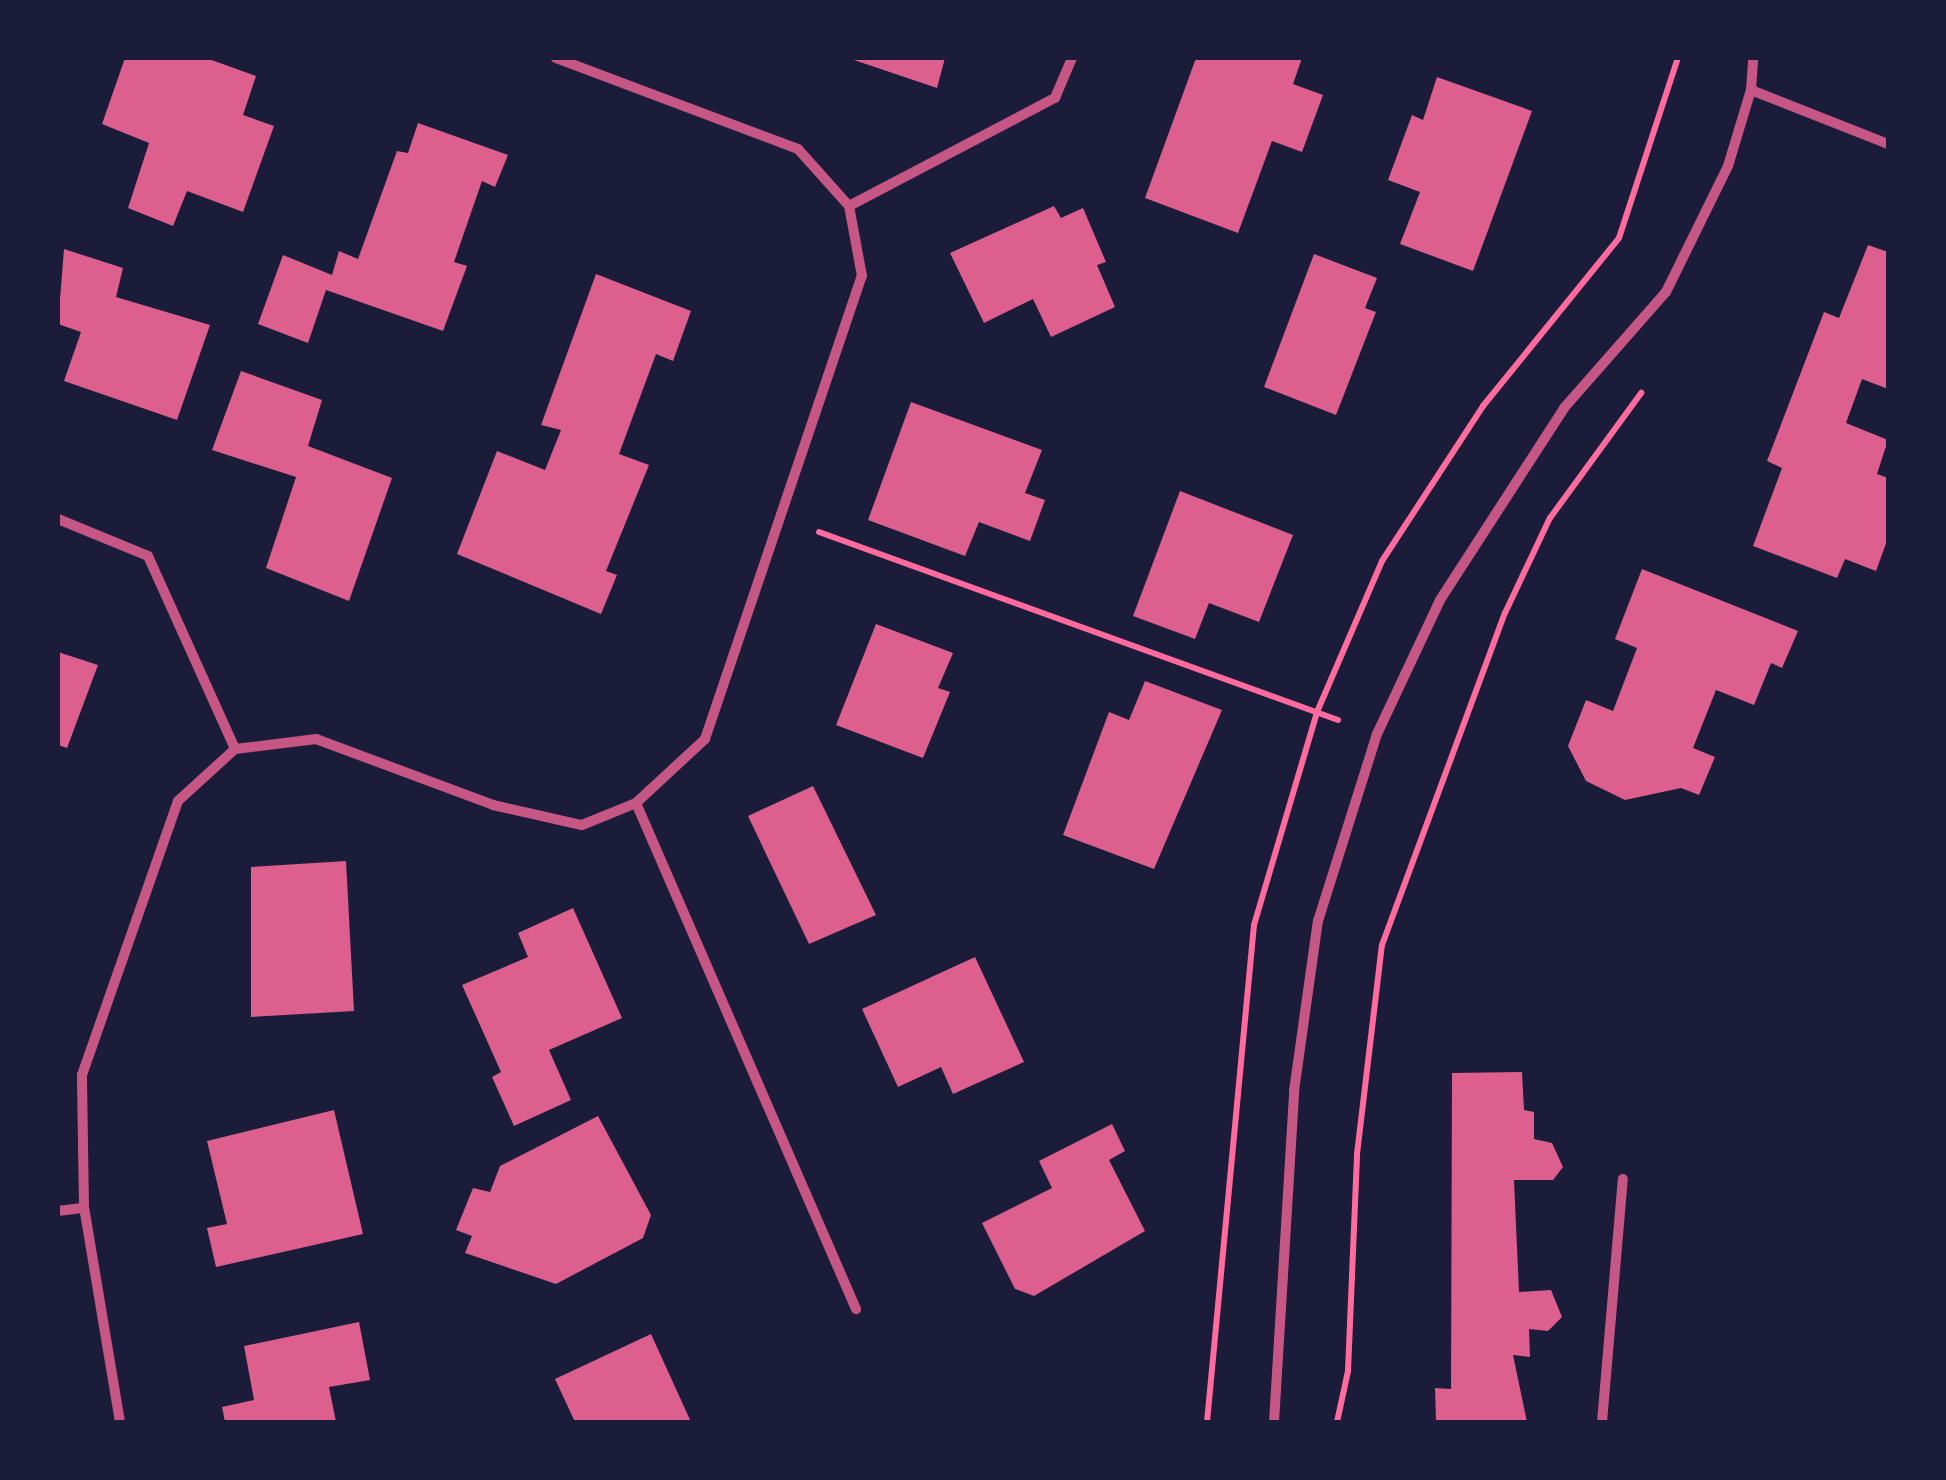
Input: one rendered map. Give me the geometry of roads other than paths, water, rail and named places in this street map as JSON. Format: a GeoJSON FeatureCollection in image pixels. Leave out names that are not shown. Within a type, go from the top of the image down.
{"type":"FeatureCollection","features":[{"type":"Feature","properties":{"kind":"street"},"geometry":{"type":"LineString","coordinates":[[120,1422],[84,1208],[82,1075],[178,801],[235,749],[316,738],[493,805],[582,825],[636,803],[705,739],[862,276],[849,206],[798,148],[556,58]]}},
{"type":"Feature","properties":{"kind":"street"},"geometry":{"type":"LineString","coordinates":[[849,206],[1055,98],[1072,58]]}},
{"type":"Feature","properties":{"kind":"street"},"geometry":{"type":"LineString","coordinates":[[1274,1422],[1294,1091],[1318,920],[1378,734],[1440,600],[1564,408],[1666,292],[1728,166],[1751,90],[1753,58]]}},
{"type":"Feature","properties":{"kind":"street"},"geometry":{"type":"LineString","coordinates":[[1751,90],[1888,144]]}},
{"type":"Feature","properties":{"kind":"street"},"geometry":{"type":"LineString","coordinates":[[58,519],[148,556],[235,749]]}},
{"type":"Feature","properties":{"kind":"street"},"geometry":{"type":"LineString","coordinates":[[636,803],[856,1308]]}},
{"type":"Feature","properties":{"kind":"street"},"geometry":{"type":"LineString","coordinates":[[1602,1422],[1623,1179]]}},
{"type":"Feature","properties":{"kind":"street"},"geometry":{"type":"LineString","coordinates":[[58,1211],[84,1208]]}}]}
